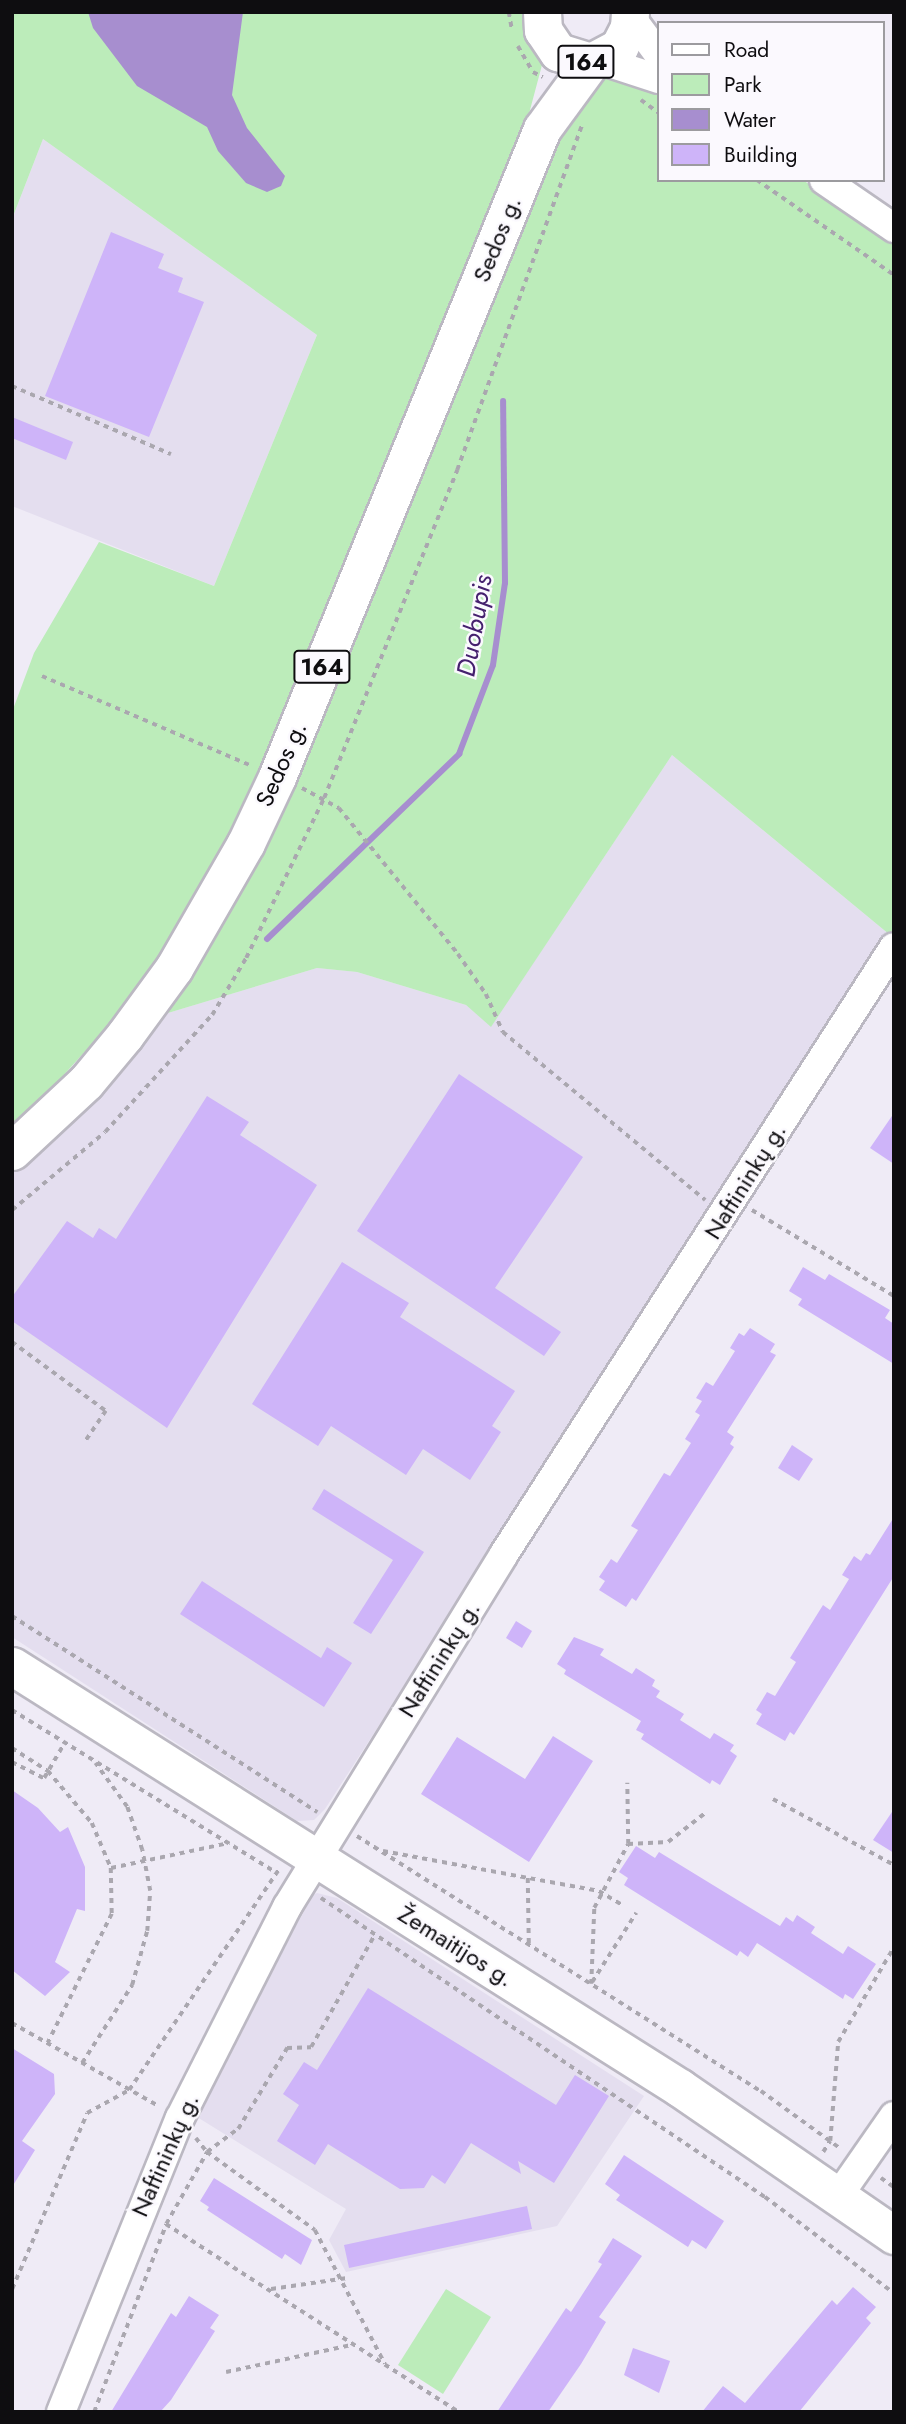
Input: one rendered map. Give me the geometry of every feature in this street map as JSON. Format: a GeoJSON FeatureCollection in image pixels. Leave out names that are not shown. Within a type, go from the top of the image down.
{"type":"FeatureCollection","features":[{"type":"Feature","properties":{"kind":"main road","name":"164"},"geometry":{"type":"LineString","coordinates":[[543,21],[568,58],[596,61],[625,38],[630,14]]}},
{"type":"Feature","properties":{"kind":"main road","name":"Sedos g."},"geometry":{"type":"LineString","coordinates":[[542,129],[543,21]]}},
{"type":"Feature","properties":{"kind":"main road","name":"Sedos g."},"geometry":{"type":"LineString","coordinates":[[12,1151],[86,1082],[174,968],[246,843],[277,777],[542,129],[596,61]]}},
{"type":"Feature","properties":{"kind":"main road","name":"Žemaitijos g."},"geometry":{"type":"LineString","coordinates":[[12,1666],[308,1873],[824,2185],[894,2235]]}},
{"type":"Feature","properties":{"kind":"street"},"geometry":{"type":"LineString","coordinates":[[630,14],[657,52]]}},
{"type":"Feature","properties":{"kind":"street"},"geometry":{"type":"LineString","coordinates":[[596,61],[657,78]]}},
{"type":"Feature","properties":{"kind":"street"},"geometry":{"type":"LineString","coordinates":[[827,182],[894,228]]}},
{"type":"Feature","properties":{"kind":"street","name":"Naftininkų g."},"geometry":{"type":"LineString","coordinates":[[61,2412],[180,2118],[308,1873],[348,1830],[721,1201],[894,947]]}},
{"type":"Feature","properties":{"kind":"street"},"geometry":{"type":"LineString","coordinates":[[824,2185],[860,2163],[894,2116]]}},
{"type":"Feature","properties":{"kind":"path"},"geometry":{"type":"LineString","coordinates":[[12,1210],[78,1160],[212,1015],[246,958],[324,798],[457,470],[583,123]]}},
{"type":"Feature","properties":{"kind":"path"},"geometry":{"type":"LineString","coordinates":[[760,182],[894,275]]}},
{"type":"Feature","properties":{"kind":"path"},"geometry":{"type":"LineString","coordinates":[[12,386],[171,454]]}},
{"type":"Feature","properties":{"kind":"path"},"geometry":{"type":"LineString","coordinates":[[42,676],[277,777],[324,798],[339,808],[486,993],[503,1032],[721,1201],[894,1296]]}},
{"type":"Feature","properties":{"kind":"path"},"geometry":{"type":"LineString","coordinates":[[12,1342],[106,1411],[86,1441]]}},
{"type":"Feature","properties":{"kind":"path"},"geometry":{"type":"LineString","coordinates":[[12,1616],[591,1984],[830,2141],[894,2187]]}},
{"type":"Feature","properties":{"kind":"path"},"geometry":{"type":"LineString","coordinates":[[12,1710],[229,1843],[308,1873],[374,1936],[765,2197],[894,2293]]}},
{"type":"Feature","properties":{"kind":"path"},"geometry":{"type":"LineString","coordinates":[[12,1762],[44,1778],[65,1742]]}},
{"type":"Feature","properties":{"kind":"path"},"geometry":{"type":"LineString","coordinates":[[12,1748],[48,1771],[92,1823],[111,1868],[112,1914],[48,2043]]}},
{"type":"Feature","properties":{"kind":"path"},"geometry":{"type":"LineString","coordinates":[[82,2063],[132,1985],[147,1931],[150,1891],[145,1863],[127,1807],[93,1760]]}},
{"type":"Feature","properties":{"kind":"path"},"geometry":{"type":"LineString","coordinates":[[591,1984],[594,1908],[599,1891],[628,1844],[627,1783]]}},
{"type":"Feature","properties":{"kind":"path"},"geometry":{"type":"LineString","coordinates":[[773,1799],[894,1865]]}},
{"type":"Feature","properties":{"kind":"path"},"geometry":{"type":"LineString","coordinates":[[628,1844],[668,1842],[704,1814]]}},
{"type":"Feature","properties":{"kind":"path"},"geometry":{"type":"LineString","coordinates":[[12,2289],[86,2113],[129,2090],[308,1873],[348,1830]]}},
{"type":"Feature","properties":{"kind":"path"},"geometry":{"type":"LineString","coordinates":[[111,1868],[145,1863],[229,1843]]}},
{"type":"Feature","properties":{"kind":"path"},"geometry":{"type":"LineString","coordinates":[[381,1851],[599,1891],[624,1906]]}},
{"type":"Feature","properties":{"kind":"path"},"geometry":{"type":"LineString","coordinates":[[528,1878],[529,1945]]}},
{"type":"Feature","properties":{"kind":"path"},"geometry":{"type":"LineString","coordinates":[[591,1984],[636,1913]]}},
{"type":"Feature","properties":{"kind":"path"},"geometry":{"type":"LineString","coordinates":[[94,2412],[166,2224],[207,2152],[238,2129],[288,2048],[311,2047],[374,1936]]}},
{"type":"Feature","properties":{"kind":"path"},"geometry":{"type":"LineString","coordinates":[[824,2185],[838,2042],[894,1947]]}},
{"type":"Feature","properties":{"kind":"path"},"geometry":{"type":"LineString","coordinates":[[12,2023],[180,2118],[207,2152],[315,2230],[385,2364]]}},
{"type":"Feature","properties":{"kind":"path"},"geometry":{"type":"LineString","coordinates":[[166,2224],[459,2412]]}},
{"type":"Feature","properties":{"kind":"path"},"geometry":{"type":"LineString","coordinates":[[269,2289],[346,2278]]}},
{"type":"Feature","properties":{"kind":"path"},"geometry":{"type":"LineString","coordinates":[[226,2372],[351,2345]]}},
{"type":"Feature","properties":{"kind":"shaded area"},"geometry":{"type":"Polygon","coordinates":[[[43,139],[317,335],[214,586],[12,506],[12,219],[43,139]]]}},
{"type":"Feature","properties":{"kind":"shaded area"},"geometry":{"type":"Polygon","coordinates":[[[672,755],[890,935],[325,1809],[314,1820],[297,1821],[12,1637],[12,1173],[60,1134],[116,1078],[168,1013],[317,968],[357,972],[466,1005],[491,1026],[672,755]]]}},
{"type":"Feature","properties":{"kind":"shaded area"},"geometry":{"type":"Polygon","coordinates":[[[317,1893],[337,1898],[644,2096],[557,2226],[346,2272],[329,2240],[346,2209],[197,2117],[236,2030],[308,1897],[317,1893]]]}},
{"type":"Feature","properties":{"kind":"green space"},"geometry":{"type":"Polygon","coordinates":[[[12,12],[528,12],[542,65],[522,140],[241,822],[160,960],[100,1035],[42,1099],[12,1124],[12,712],[34,653],[99,542],[214,586],[317,335],[43,139],[12,219],[12,12]]]}},
{"type":"Feature","properties":{"kind":"green space"},"geometry":{"type":"Polygon","coordinates":[[[595,73],[657,91],[657,182],[806,182],[894,244],[894,929],[890,935],[672,755],[491,1027],[466,1005],[357,972],[317,968],[168,1013],[225,918],[329,702],[570,105],[595,73]]]}},
{"type":"Feature","properties":{"kind":"green space"},"geometry":{"type":"Polygon","coordinates":[[[446,2289],[491,2317],[443,2394],[398,2365],[446,2289]]]}},
{"type":"Feature","properties":{"kind":"water"},"geometry":{"type":"Polygon","coordinates":[[[88,12],[243,12],[232,95],[247,128],[285,176],[281,186],[267,192],[246,183],[218,151],[207,127],[137,86],[93,28],[88,12]]]}},
{"type":"Feature","properties":{"kind":"building"},"geometry":{"type":"Polygon","coordinates":[[[111,232],[164,254],[158,268],[183,278],[178,292],[204,302],[149,437],[45,396],[111,232]]]}},
{"type":"Feature","properties":{"kind":"building"},"geometry":{"type":"Polygon","coordinates":[[[12,417],[73,442],[66,460],[12,438],[12,417]]]}},
{"type":"Feature","properties":{"kind":"building"},"geometry":{"type":"Polygon","coordinates":[[[459,1074],[583,1157],[495,1288],[561,1332],[544,1356],[357,1231],[459,1074]]]}},
{"type":"Feature","properties":{"kind":"building"},"geometry":{"type":"Polygon","coordinates":[[[207,1096],[249,1122],[240,1135],[317,1185],[167,1428],[12,1321],[12,1297],[67,1221],[93,1238],[99,1228],[116,1239],[207,1096]]]}},
{"type":"Feature","properties":{"kind":"building"},"geometry":{"type":"Polygon","coordinates":[[[894,1113],[894,1164],[870,1148],[894,1113]]]}},
{"type":"Feature","properties":{"kind":"building"},"geometry":{"type":"Polygon","coordinates":[[[342,1262],[409,1303],[400,1317],[515,1391],[492,1426],[501,1432],[470,1480],[423,1449],[406,1475],[331,1426],[318,1446],[252,1404],[342,1262]]]}},
{"type":"Feature","properties":{"kind":"building"},"geometry":{"type":"Polygon","coordinates":[[[803,1267],[825,1280],[829,1274],[890,1310],[885,1318],[894,1324],[894,1364],[798,1305],[802,1299],[789,1291],[803,1267]]]}},
{"type":"Feature","properties":{"kind":"building"},"geometry":{"type":"Polygon","coordinates":[[[750,1328],[775,1344],[770,1352],[776,1355],[727,1432],[734,1437],[730,1444],[734,1447],[636,1601],[632,1598],[626,1607],[599,1590],[605,1581],[599,1577],[611,1559],[617,1563],[638,1530],[631,1526],[664,1473],[670,1476],[691,1443],[685,1439],[700,1415],[695,1412],[702,1401],[696,1398],[706,1382],[713,1386],[735,1351],[730,1348],[739,1333],[744,1336],[750,1328]]]}},
{"type":"Feature","properties":{"kind":"building"},"geometry":{"type":"Polygon","coordinates":[[[792,1445],[813,1459],[799,1481],[778,1468],[792,1445]]]}},
{"type":"Feature","properties":{"kind":"building"},"geometry":{"type":"Polygon","coordinates":[[[324,1489],[424,1552],[371,1634],[353,1623],[393,1560],[312,1509],[324,1489]]]}},
{"type":"Feature","properties":{"kind":"building"},"geometry":{"type":"Polygon","coordinates":[[[894,1517],[894,1576],[794,1735],[790,1732],[785,1741],[756,1724],[762,1714],[756,1710],[767,1692],[775,1696],[796,1662],[790,1658],[823,1605],[830,1610],[849,1579],[842,1575],[854,1556],[861,1561],[866,1553],[870,1555],[894,1517]]]}},
{"type":"Feature","properties":{"kind":"building"},"geometry":{"type":"Polygon","coordinates":[[[202,1581],[321,1658],[327,1647],[352,1663],[324,1707],[180,1614],[202,1581]]]}},
{"type":"Feature","properties":{"kind":"building"},"geometry":{"type":"Polygon","coordinates":[[[516,1621],[532,1631],[522,1648],[506,1638],[516,1621]]]}},
{"type":"Feature","properties":{"kind":"building"},"geometry":{"type":"Polygon","coordinates":[[[574,1637],[604,1649],[600,1655],[632,1674],[636,1668],[655,1680],[652,1686],[660,1691],[656,1697],[684,1714],[680,1720],[710,1739],[714,1733],[734,1745],[730,1751],[737,1756],[720,1785],[712,1780],[710,1784],[641,1739],[644,1734],[636,1730],[641,1721],[564,1674],[566,1670],[557,1664],[574,1637]]]}},
{"type":"Feature","properties":{"kind":"building"},"geometry":{"type":"Polygon","coordinates":[[[553,1736],[593,1761],[529,1862],[421,1794],[457,1737],[525,1779],[553,1736]]]}},
{"type":"Feature","properties":{"kind":"building"},"geometry":{"type":"Polygon","coordinates":[[[12,1790],[38,1808],[60,1832],[68,1827],[85,1867],[85,1911],[77,1909],[55,1962],[70,1972],[45,1996],[12,1970],[12,1790]]]}},
{"type":"Feature","properties":{"kind":"building"},"geometry":{"type":"Polygon","coordinates":[[[894,1809],[894,1853],[873,1840],[894,1809]]]}},
{"type":"Feature","properties":{"kind":"building"},"geometry":{"type":"Polygon","coordinates":[[[636,1846],[655,1858],[659,1852],[780,1926],[786,1917],[793,1922],[797,1915],[815,1927],[811,1933],[843,1954],[848,1946],[876,1964],[853,1999],[845,1994],[843,1999],[757,1943],[748,1957],[740,1951],[737,1956],[624,1885],[628,1878],[619,1872],[636,1846]]]}},
{"type":"Feature","properties":{"kind":"building"},"geometry":{"type":"Polygon","coordinates":[[[368,1988],[556,2105],[575,2075],[609,2096],[554,2183],[518,2161],[521,2174],[471,2143],[445,2184],[432,2175],[424,2188],[400,2189],[328,2144],[315,2165],[277,2141],[299,2105],[283,2094],[304,2062],[317,2070],[368,1988]]]}},
{"type":"Feature","properties":{"kind":"building"},"geometry":{"type":"Polygon","coordinates":[[[12,2048],[54,2074],[55,2094],[22,2141],[35,2150],[12,2187],[12,2048]]]}},
{"type":"Feature","properties":{"kind":"building"},"geometry":{"type":"Polygon","coordinates":[[[624,2155],[724,2221],[706,2249],[692,2240],[688,2247],[616,2200],[620,2195],[605,2184],[624,2155]]]}},
{"type":"Feature","properties":{"kind":"building"},"geometry":{"type":"Polygon","coordinates":[[[214,2178],[312,2240],[301,2265],[285,2254],[282,2259],[207,2210],[209,2207],[200,2201],[214,2178]]]}},
{"type":"Feature","properties":{"kind":"building"},"geometry":{"type":"Polygon","coordinates":[[[527,2206],[532,2229],[349,2268],[344,2245],[527,2206]]]}},
{"type":"Feature","properties":{"kind":"building"},"geometry":{"type":"Polygon","coordinates":[[[613,2238],[642,2256],[599,2317],[606,2322],[581,2364],[548,2412],[497,2412],[566,2308],[571,2312],[602,2264],[598,2262],[613,2238]]]}},
{"type":"Feature","properties":{"kind":"building"},"geometry":{"type":"Polygon","coordinates":[[[853,2287],[876,2307],[866,2318],[871,2323],[799,2412],[702,2412],[723,2386],[745,2403],[832,2300],[837,2305],[853,2287]]]}},
{"type":"Feature","properties":{"kind":"building"},"geometry":{"type":"Polygon","coordinates":[[[189,2296],[219,2315],[210,2328],[215,2331],[171,2400],[160,2412],[111,2412],[171,2313],[176,2317],[189,2296]]]}},
{"type":"Feature","properties":{"kind":"building"},"geometry":{"type":"Polygon","coordinates":[[[633,2348],[670,2361],[659,2393],[624,2375],[633,2348]]]}},
{"type":"Feature","properties":{"kind":"waterway","name":"Duobupis"},"geometry":{"type":"LineString","coordinates":[[267,939],[459,754],[493,665],[505,583],[503,401]]}}]}
